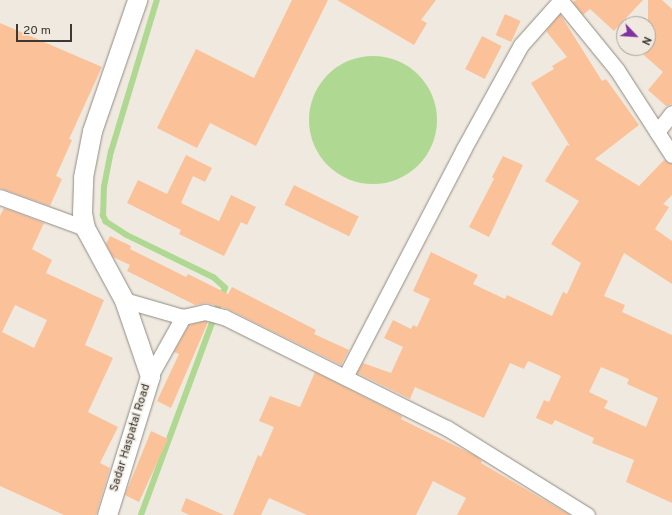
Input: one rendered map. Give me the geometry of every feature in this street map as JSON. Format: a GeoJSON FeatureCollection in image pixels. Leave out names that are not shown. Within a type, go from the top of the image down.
{"type":"FeatureCollection","features":[{"type":"Feature","properties":{"kind":"street","name":"Sadar Haspatal Road"},"geometry":{"type":"LineString","coordinates":[[107,515],[150,376],[124,300],[85,228],[82,213],[83,177],[92,131],[137,0]]}},
{"type":"Feature","properties":{"kind":"street"},"geometry":{"type":"LineString","coordinates":[[345,377],[463,150],[522,45],[560,0],[617,70],[672,155]]}},
{"type":"Feature","properties":{"kind":"street"},"geometry":{"type":"LineString","coordinates":[[657,132],[672,113]]}},
{"type":"Feature","properties":{"kind":"street"},"geometry":{"type":"LineString","coordinates":[[0,197],[85,228]]}},
{"type":"Feature","properties":{"kind":"street"},"geometry":{"type":"LineString","coordinates":[[124,300],[183,317],[205,312],[224,316],[447,428],[587,515]]}},
{"type":"Feature","properties":{"kind":"street"},"geometry":{"type":"LineString","coordinates":[[150,376],[183,317]]}},
{"type":"Feature","properties":{"kind":"shaded area"},"geometry":{"type":"Polygon","coordinates":[[[373,56],[385,57],[397,61],[418,75],[432,96],[436,108],[436,132],[432,144],[418,165],[397,179],[385,183],[373,184],[361,183],[349,179],[328,165],[314,144],[310,132],[309,120],[310,108],[314,96],[328,75],[349,61],[361,57],[373,56]]]}},
{"type":"Feature","properties":{"kind":"building"},"geometry":{"type":"Polygon","coordinates":[[[292,0],[328,0],[256,146],[210,123],[197,148],[157,128],[196,49],[254,78],[292,0]]]}},
{"type":"Feature","properties":{"kind":"building"},"geometry":{"type":"Polygon","coordinates":[[[337,0],[436,0],[421,20],[427,23],[414,45],[337,0]]]}},
{"type":"Feature","properties":{"kind":"building"},"geometry":{"type":"Polygon","coordinates":[[[576,0],[643,0],[628,16],[616,16],[616,29],[614,31],[590,9],[583,15],[573,2],[576,0]]]}},
{"type":"Feature","properties":{"kind":"building"},"geometry":{"type":"Polygon","coordinates":[[[648,0],[662,0],[672,9],[672,104],[666,106],[648,90],[663,72],[645,56],[656,56],[656,16],[648,16],[648,0]]]}},
{"type":"Feature","properties":{"kind":"building"},"geometry":{"type":"Polygon","coordinates":[[[505,14],[521,21],[511,42],[496,35],[505,14]]]}},
{"type":"Feature","properties":{"kind":"building"},"geometry":{"type":"Polygon","coordinates":[[[560,14],[602,81],[606,79],[639,125],[595,159],[639,186],[664,160],[672,164],[672,195],[663,204],[669,207],[655,229],[672,241],[672,284],[624,253],[604,296],[625,305],[622,312],[672,335],[672,503],[626,482],[634,460],[592,443],[594,438],[555,420],[552,425],[536,418],[544,400],[549,402],[561,376],[528,361],[524,369],[510,363],[484,418],[415,387],[410,399],[357,373],[363,363],[391,373],[403,347],[384,338],[393,320],[411,329],[413,325],[417,327],[430,299],[413,291],[431,252],[478,275],[473,284],[505,299],[507,295],[552,316],[563,292],[567,294],[581,263],[551,244],[579,201],[545,181],[567,145],[570,146],[531,83],[554,69],[552,66],[567,57],[546,31],[560,14]],[[601,367],[589,392],[608,401],[604,408],[646,427],[658,398],[627,384],[629,379],[601,367]]]}},
{"type":"Feature","properties":{"kind":"building"},"geometry":{"type":"Polygon","coordinates":[[[0,23],[102,67],[69,139],[72,140],[56,176],[62,179],[50,206],[0,188],[0,23]]]}},
{"type":"Feature","properties":{"kind":"building"},"geometry":{"type":"Polygon","coordinates":[[[482,36],[502,46],[485,79],[465,69],[482,36]]]}},
{"type":"Feature","properties":{"kind":"building"},"geometry":{"type":"Polygon","coordinates":[[[186,155],[212,168],[205,182],[193,176],[181,203],[219,221],[231,195],[256,207],[247,225],[241,222],[224,256],[179,234],[181,230],[127,203],[138,180],[167,194],[186,155]]]}},
{"type":"Feature","properties":{"kind":"building"},"geometry":{"type":"Polygon","coordinates":[[[503,156],[523,165],[489,237],[469,227],[494,179],[492,177],[503,156]]]}},
{"type":"Feature","properties":{"kind":"building"},"geometry":{"type":"Polygon","coordinates":[[[294,185],[359,217],[349,236],[284,205],[294,185]]]}},
{"type":"Feature","properties":{"kind":"building"},"geometry":{"type":"Polygon","coordinates":[[[4,208],[44,223],[32,249],[52,260],[46,273],[104,300],[85,345],[113,358],[88,412],[118,427],[100,463],[110,468],[96,515],[64,515],[0,486],[0,216],[4,208]],[[15,305],[2,332],[34,348],[47,320],[15,305]]]}},
{"type":"Feature","properties":{"kind":"building"},"geometry":{"type":"Polygon","coordinates":[[[110,236],[131,246],[130,249],[186,277],[188,274],[228,294],[232,287],[316,330],[314,334],[349,350],[341,365],[228,309],[207,303],[195,305],[127,271],[130,265],[113,257],[106,244],[110,236]]]}},
{"type":"Feature","properties":{"kind":"building"},"geometry":{"type":"Polygon","coordinates":[[[205,321],[208,322],[171,408],[157,401],[179,354],[174,352],[189,325],[205,321]]]}},
{"type":"Feature","properties":{"kind":"building"},"geometry":{"type":"Polygon","coordinates":[[[315,372],[402,416],[401,419],[476,456],[482,461],[481,463],[570,515],[457,515],[466,498],[433,481],[416,515],[307,515],[269,498],[261,515],[233,515],[258,455],[261,457],[274,427],[259,421],[270,396],[300,407],[315,372]]]}},
{"type":"Feature","properties":{"kind":"building"},"geometry":{"type":"Polygon","coordinates":[[[151,431],[168,439],[139,502],[125,495],[151,431]]]}},
{"type":"Feature","properties":{"kind":"building"},"geometry":{"type":"Polygon","coordinates":[[[186,498],[224,515],[189,515],[181,511],[186,498]]]}},
{"type":"Feature","properties":{"kind":"waterway"},"geometry":{"type":"LineString","coordinates":[[141,515],[225,288],[214,278],[126,235],[106,222],[103,216],[104,187],[111,152],[157,0]]}}]}
